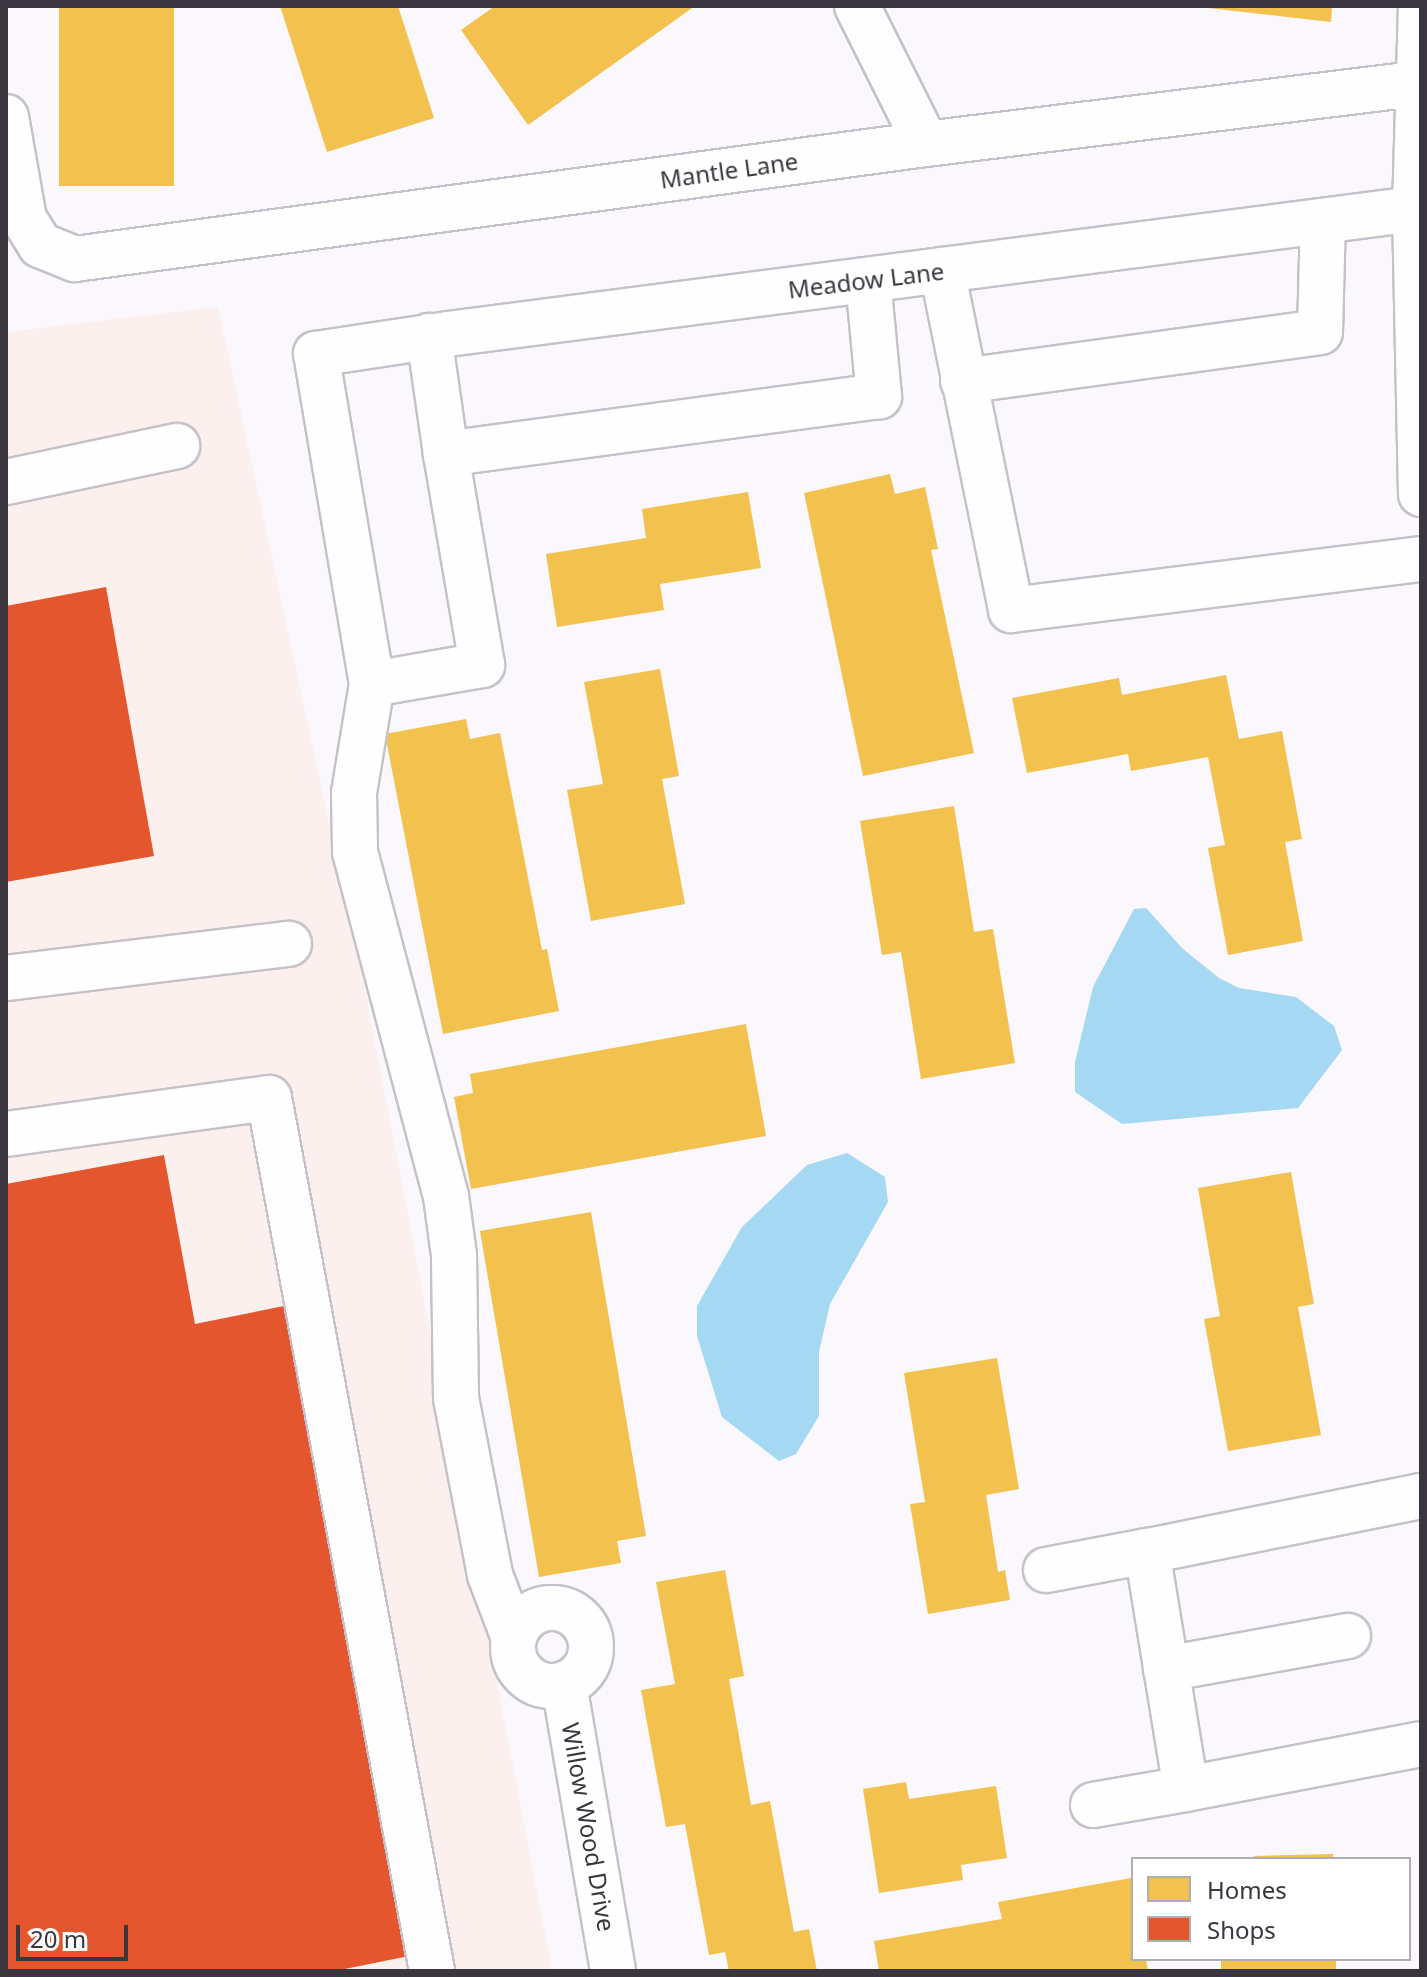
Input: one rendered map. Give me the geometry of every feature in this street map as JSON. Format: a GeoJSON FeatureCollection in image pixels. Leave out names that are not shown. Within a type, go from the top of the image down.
{"type":"FeatureCollection","features":[{"type":"Feature","properties":{"kind":"street"},"geometry":{"type":"LineString","coordinates":[[857,6],[926,144]]}},
{"type":"Feature","properties":{"kind":"street"},"geometry":{"type":"LineString","coordinates":[[1421,6],[1415,209],[1421,494]]}},
{"type":"Feature","properties":{"kind":"street","name":"Mantle Lane"},"geometry":{"type":"LineString","coordinates":[[6,117],[24,219],[40,245],[75,259],[926,144],[1421,83]]}},
{"type":"Feature","properties":{"kind":"street","name":"Meadow Lane"},"geometry":{"type":"LineString","coordinates":[[372,684],[316,354],[429,336],[1415,209]]}},
{"type":"Feature","properties":{"kind":"street"},"geometry":{"type":"LineString","coordinates":[[963,381],[1320,332],[1323,221]]}},
{"type":"Feature","properties":{"kind":"street"},"geometry":{"type":"LineString","coordinates":[[942,270],[1011,610],[1421,559]]}},
{"type":"Feature","properties":{"kind":"street"},"geometry":{"type":"LineString","coordinates":[[446,454],[879,396],[868,280]]}},
{"type":"Feature","properties":{"kind":"street"},"geometry":{"type":"LineString","coordinates":[[429,336],[482,665],[372,684],[354,793],[355,852],[446,1196],[454,1255],[456,1398],[490,1575],[514,1638],[522,1671],[541,1684],[564,1684],[585,1667],[590,1655],[590,1641],[578,1618],[567,1611],[540,1610],[528,1616],[514,1638]]}},
{"type":"Feature","properties":{"kind":"street"},"geometry":{"type":"LineString","coordinates":[[6,482],[177,446]]}},
{"type":"Feature","properties":{"kind":"street"},"geometry":{"type":"LineString","coordinates":[[6,978],[289,944]]}},
{"type":"Feature","properties":{"kind":"street"},"geometry":{"type":"LineString","coordinates":[[6,1134],[269,1098],[432,1971]]}},
{"type":"Feature","properties":{"kind":"street"},"geometry":{"type":"LineString","coordinates":[[1046,1570],[1421,1496]]}},
{"type":"Feature","properties":{"kind":"street"},"geometry":{"type":"LineString","coordinates":[[1147,1551],[1186,1789]]}},
{"type":"Feature","properties":{"kind":"street"},"geometry":{"type":"LineString","coordinates":[[1166,1669],[1348,1636]]}},
{"type":"Feature","properties":{"kind":"street","name":"Willow Wood Drive"},"geometry":{"type":"LineString","coordinates":[[564,1684],[613,1971]]}},
{"type":"Feature","properties":{"kind":"street"},"geometry":{"type":"LineString","coordinates":[[1093,1805],[1421,1744]]}},
{"type":"Feature","properties":{"kind":"shaded area"},"geometry":{"type":"Polygon","coordinates":[[[218,307],[366,995],[552,1971],[6,1971],[6,332],[218,307]]]}},
{"type":"Feature","properties":{"kind":"water"},"geometry":{"type":"Polygon","coordinates":[[[1146,908],[1183,949],[1219,978],[1239,988],[1296,997],[1334,1026],[1342,1050],[1298,1108],[1122,1124],[1075,1092],[1075,1062],[1093,987],[1134,909],[1146,908]]]}},
{"type":"Feature","properties":{"kind":"water"},"geometry":{"type":"Polygon","coordinates":[[[847,1153],[885,1177],[888,1202],[830,1304],[819,1352],[819,1416],[796,1454],[779,1461],[722,1417],[697,1336],[697,1306],[742,1227],[807,1165],[847,1153]]]}},
{"type":"Feature","properties":{"kind":"building: Homes"},"geometry":{"type":"Polygon","coordinates":[[[59,6],[174,6],[174,186],[59,186],[59,6]]]}},
{"type":"Feature","properties":{"kind":"building: Homes"},"geometry":{"type":"Polygon","coordinates":[[[280,6],[398,6],[434,118],[327,152],[280,6]]]}},
{"type":"Feature","properties":{"kind":"building: Homes"},"geometry":{"type":"Polygon","coordinates":[[[495,6],[695,6],[528,125],[461,30],[495,6]]]}},
{"type":"Feature","properties":{"kind":"building: Homes"},"geometry":{"type":"Polygon","coordinates":[[[1190,6],[1332,6],[1331,22],[1190,6]]]}},
{"type":"Feature","properties":{"kind":"building: Homes"},"geometry":{"type":"Polygon","coordinates":[[[890,474],[895,494],[925,487],[938,549],[931,550],[974,753],[863,776],[804,493],[890,474]]]}},
{"type":"Feature","properties":{"kind":"building: Homes"},"geometry":{"type":"Polygon","coordinates":[[[748,492],[761,568],[660,584],[664,610],[557,627],[546,554],[646,538],[642,509],[748,492]]]}},
{"type":"Feature","properties":{"kind":"building: Homes"},"geometry":{"type":"Polygon","coordinates":[[[660,669],[679,776],[662,779],[685,904],[591,921],[567,790],[603,784],[584,682],[660,669]]]}},
{"type":"Feature","properties":{"kind":"building: Homes"},"geometry":{"type":"Polygon","coordinates":[[[1226,675],[1239,739],[1282,731],[1302,839],[1285,842],[1303,941],[1228,955],[1208,848],[1225,845],[1208,757],[1131,771],[1128,754],[1027,773],[1012,698],[1119,678],[1122,695],[1226,675]]]}},
{"type":"Feature","properties":{"kind":"building: Homes"},"geometry":{"type":"Polygon","coordinates":[[[466,719],[470,739],[500,733],[542,950],[547,949],[559,1011],[443,1034],[385,734],[466,719]]]}},
{"type":"Feature","properties":{"kind":"building: Homes"},"geometry":{"type":"Polygon","coordinates":[[[954,806],[974,932],[993,929],[1015,1063],[921,1079],[901,952],[882,955],[860,821],[954,806]]]}},
{"type":"Feature","properties":{"kind":"building: Homes"},"geometry":{"type":"Polygon","coordinates":[[[746,1024],[766,1136],[471,1189],[454,1097],[473,1093],[470,1074],[746,1024]]]}},
{"type":"Feature","properties":{"kind":"building: Homes"},"geometry":{"type":"Polygon","coordinates":[[[1291,1172],[1314,1304],[1298,1307],[1321,1435],[1228,1451],[1204,1319],[1220,1316],[1198,1188],[1291,1172]]]}},
{"type":"Feature","properties":{"kind":"building: Homes"},"geometry":{"type":"Polygon","coordinates":[[[591,1212],[646,1536],[617,1541],[621,1563],[539,1577],[480,1231],[591,1212]]]}},
{"type":"Feature","properties":{"kind":"building: Homes"},"geometry":{"type":"Polygon","coordinates":[[[997,1358],[1019,1489],[986,1495],[998,1572],[1005,1570],[1010,1600],[928,1614],[910,1504],[925,1502],[904,1373],[997,1358]]]}},
{"type":"Feature","properties":{"kind":"building: Homes"},"geometry":{"type":"Polygon","coordinates":[[[725,1570],[744,1676],[729,1679],[751,1805],[770,1801],[794,1932],[809,1929],[817,1971],[729,1971],[725,1952],[709,1955],[685,1824],[666,1827],[641,1690],[675,1684],[656,1582],[725,1570]]]}},
{"type":"Feature","properties":{"kind":"building: Homes"},"geometry":{"type":"Polygon","coordinates":[[[906,1782],[909,1799],[996,1786],[1007,1858],[961,1865],[963,1880],[879,1893],[863,1789],[906,1782]]]}},
{"type":"Feature","properties":{"kind":"building: Homes"},"geometry":{"type":"Polygon","coordinates":[[[1333,1854],[1333,1857],[1254,1856],[1333,1854]]]}},
{"type":"Feature","properties":{"kind":"building: Homes"},"geometry":{"type":"Polygon","coordinates":[[[1131,1878],[1131,1961],[1146,1961],[1148,1971],[879,1971],[874,1941],[1002,1919],[998,1902],[1131,1878]]]}},
{"type":"Feature","properties":{"kind":"building: Homes"},"geometry":{"type":"Polygon","coordinates":[[[1221,1961],[1336,1961],[1336,1971],[1221,1971],[1221,1961]]]}},
{"type":"Feature","properties":{"kind":"building: Shops"},"geometry":{"type":"Polygon","coordinates":[[[106,587],[154,856],[6,882],[6,606],[106,587]]]}},
{"type":"Feature","properties":{"kind":"building: Shops"},"geometry":{"type":"Polygon","coordinates":[[[164,1155],[195,1324],[294,1304],[414,1955],[335,1971],[6,1971],[6,1184],[164,1155]]]}}]}
